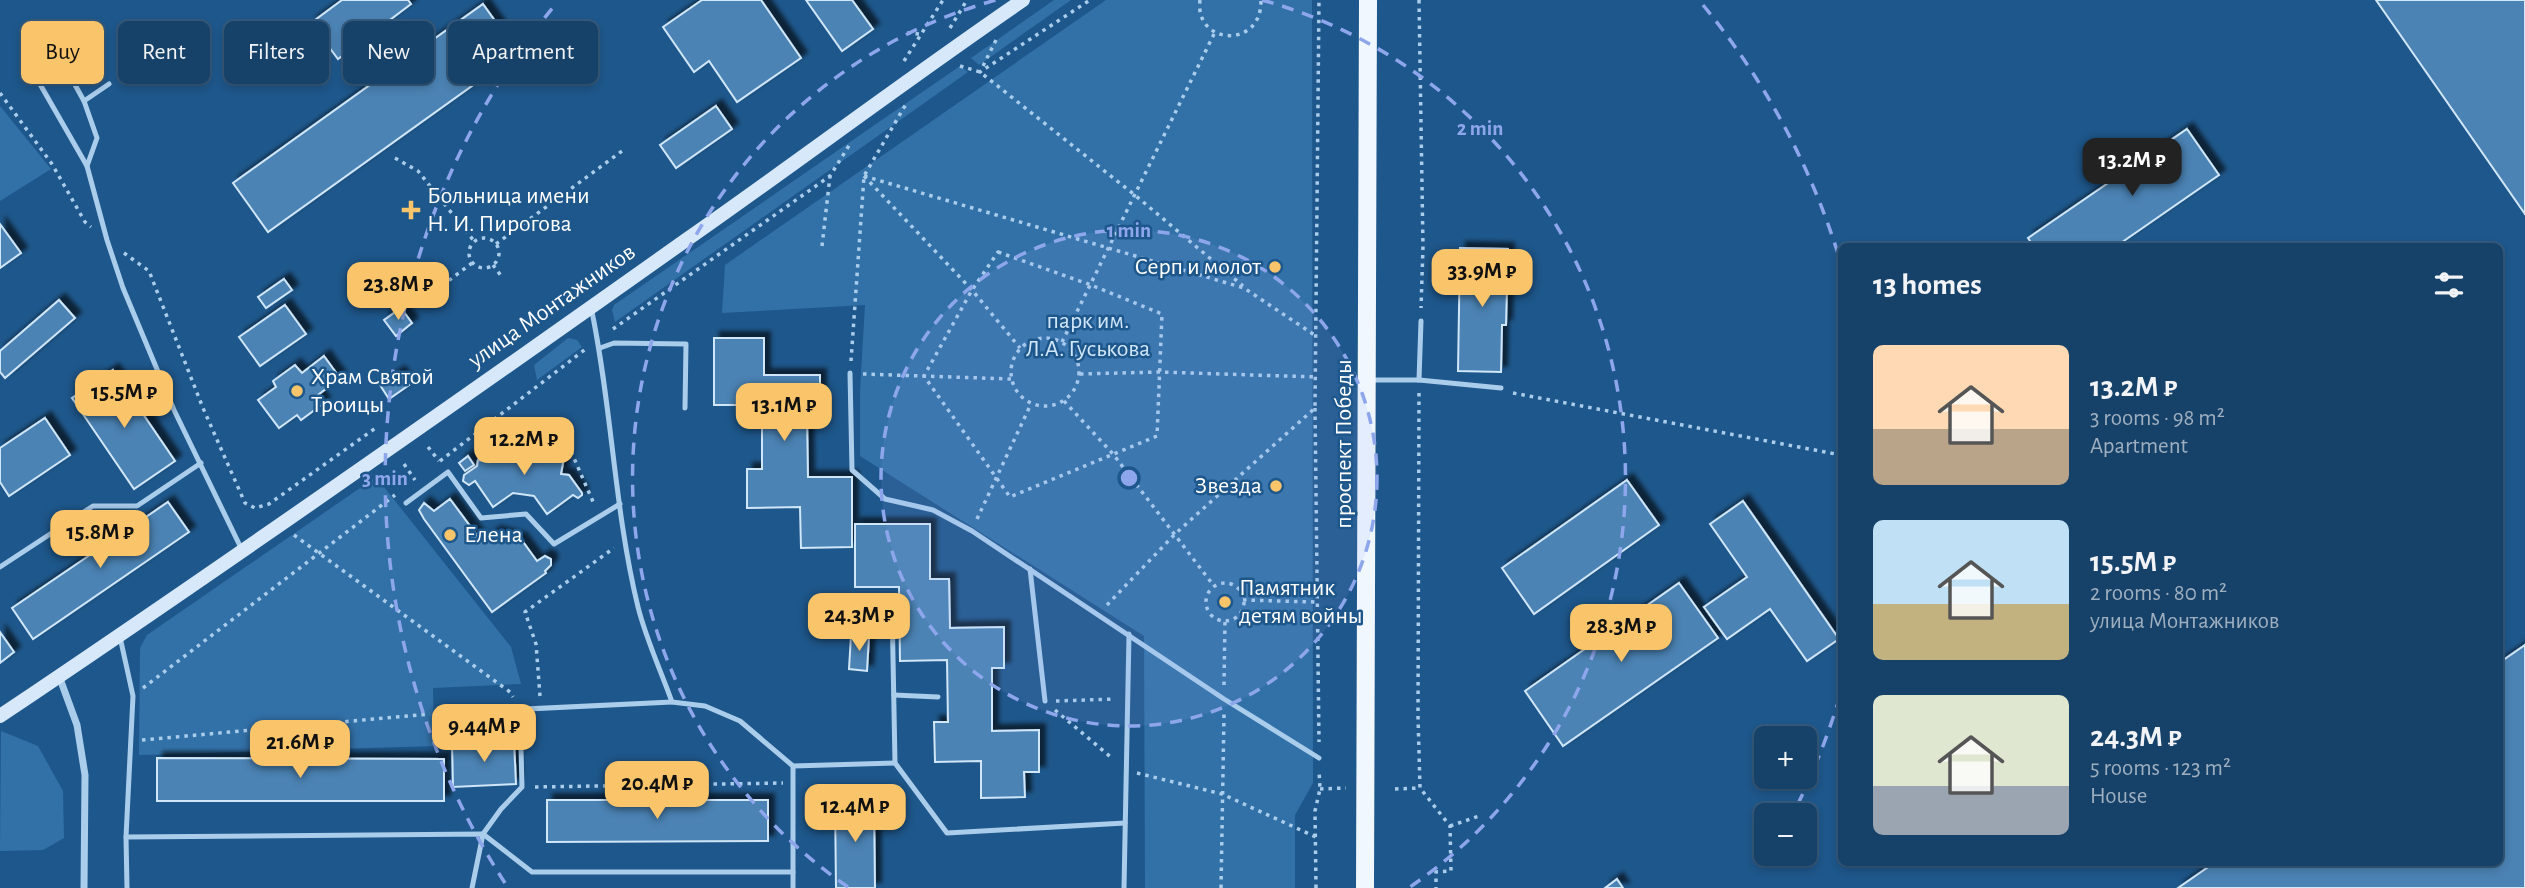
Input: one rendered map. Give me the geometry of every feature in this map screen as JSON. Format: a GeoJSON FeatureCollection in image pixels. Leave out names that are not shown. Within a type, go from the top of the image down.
{"type":"FeatureCollection","features":[{"type":"Feature","properties":{"kind":"main road","name":"улица Монтажников"},"geometry":{"type":"LineString","coordinates":[[0,716],[591,307],[1023,0]]}},
{"type":"Feature","properties":{"kind":"main road","name":"проспект Победы"},"geometry":{"type":"LineString","coordinates":[[1365,888],[1368,0]]}},
{"type":"Feature","properties":{"kind":"street"},"geometry":{"type":"LineString","coordinates":[[60,676],[77,725],[85,775],[84,888]]}},
{"type":"Feature","properties":{"kind":"lane"},"geometry":{"type":"LineString","coordinates":[[40,84],[87,166],[123,289],[174,410],[242,550]]}},
{"type":"Feature","properties":{"kind":"lane"},"geometry":{"type":"LineString","coordinates":[[75,84],[84,101],[97,138],[87,166]]}},
{"type":"Feature","properties":{"kind":"lane"},"geometry":{"type":"LineString","coordinates":[[84,101],[109,84]]}},
{"type":"Feature","properties":{"kind":"lane"},"geometry":{"type":"LineString","coordinates":[[591,307],[600,348],[624,540],[638,609],[672,702]]}},
{"type":"Feature","properties":{"kind":"lane"},"geometry":{"type":"LineString","coordinates":[[1419,380],[1421,321]]}},
{"type":"Feature","properties":{"kind":"lane"},"geometry":{"type":"LineString","coordinates":[[600,348],[614,343],[686,344],[685,408]]}},
{"type":"Feature","properties":{"kind":"lane"},"geometry":{"type":"LineString","coordinates":[[850,373],[852,470],[885,499],[933,510],[972,531],[1224,699],[1319,758]]}},
{"type":"Feature","properties":{"kind":"lane"},"geometry":{"type":"LineString","coordinates":[[1368,380],[1419,380],[1501,388]]}},
{"type":"Feature","properties":{"kind":"lane"},"geometry":{"type":"LineString","coordinates":[[0,567],[93,506],[137,506],[201,463]]}},
{"type":"Feature","properties":{"kind":"lane"},"geometry":{"type":"LineString","coordinates":[[406,503],[448,472],[481,518],[526,514],[554,544],[620,504]]}},
{"type":"Feature","properties":{"kind":"lane"},"geometry":{"type":"LineString","coordinates":[[1030,569],[1045,701]]}},
{"type":"Feature","properties":{"kind":"lane"},"geometry":{"type":"LineString","coordinates":[[843,598],[892,605],[895,763],[947,833],[1125,823]]}},
{"type":"Feature","properties":{"kind":"lane"},"geometry":{"type":"LineString","coordinates":[[120,635],[133,696],[125,837],[127,888]]}},
{"type":"Feature","properties":{"kind":"lane"},"geometry":{"type":"LineString","coordinates":[[1124,888],[1129,635]]}},
{"type":"Feature","properties":{"kind":"lane"},"geometry":{"type":"LineString","coordinates":[[894,695],[938,697]]}},
{"type":"Feature","properties":{"kind":"lane"},"geometry":{"type":"LineString","coordinates":[[443,713],[672,702],[705,706],[740,721],[793,766],[895,763]]}},
{"type":"Feature","properties":{"kind":"lane"},"geometry":{"type":"LineString","coordinates":[[472,888],[483,834],[501,809],[522,787],[520,710]]}},
{"type":"Feature","properties":{"kind":"lane"},"geometry":{"type":"LineString","coordinates":[[793,766],[793,888]]}},
{"type":"Feature","properties":{"kind":"lane"},"geometry":{"type":"LineString","coordinates":[[125,837],[483,834],[532,872],[793,872]]}},
{"type":"Feature","properties":{"kind":"path"},"geometry":{"type":"LineString","coordinates":[[898,70],[943,0]]}},
{"type":"Feature","properties":{"kind":"path"},"geometry":{"type":"LineString","coordinates":[[946,35],[967,0]]}},
{"type":"Feature","properties":{"kind":"path"},"geometry":{"type":"LineString","coordinates":[[980,72],[1090,0]]}},
{"type":"Feature","properties":{"kind":"path"},"geometry":{"type":"LineString","coordinates":[[1200,0],[1201,17],[1215,32],[1235,36],[1252,27],[1262,9],[1261,0]]}},
{"type":"Feature","properties":{"kind":"path"},"geometry":{"type":"LineString","coordinates":[[1316,888],[1315,811],[1320,789],[1315,408],[1319,0]]}},
{"type":"Feature","properties":{"kind":"path"},"geometry":{"type":"LineString","coordinates":[[1419,0],[1423,247],[1421,321]]}},
{"type":"Feature","properties":{"kind":"path"},"geometry":{"type":"LineString","coordinates":[[1062,342],[1215,32]]}},
{"type":"Feature","properties":{"kind":"path"},"geometry":{"type":"LineString","coordinates":[[906,33],[919,34],[937,59],[980,72],[1136,196],[1244,288],[1316,336]]}},
{"type":"Feature","properties":{"kind":"path"},"geometry":{"type":"LineString","coordinates":[[980,72],[998,36]]}},
{"type":"Feature","properties":{"kind":"path"},"geometry":{"type":"LineString","coordinates":[[0,93],[52,164],[85,222],[149,271],[203,408],[245,503],[255,509],[270,504],[377,427]]}},
{"type":"Feature","properties":{"kind":"path"},"geometry":{"type":"LineString","coordinates":[[912,94],[864,176],[850,373],[1011,379]]}},
{"type":"Feature","properties":{"kind":"path"},"geometry":{"type":"LineString","coordinates":[[431,467],[598,340],[830,176],[853,141]]}},
{"type":"Feature","properties":{"kind":"path"},"geometry":{"type":"LineString","coordinates":[[496,244],[622,151]]}},
{"type":"Feature","properties":{"kind":"path"},"geometry":{"type":"LineString","coordinates":[[395,158],[418,171],[474,241]]}},
{"type":"Feature","properties":{"kind":"path"},"geometry":{"type":"LineString","coordinates":[[822,246],[830,176]]}},
{"type":"Feature","properties":{"kind":"path"},"geometry":{"type":"LineString","coordinates":[[864,176],[1244,288]]}},
{"type":"Feature","properties":{"kind":"path"},"geometry":{"type":"LineString","coordinates":[[864,176],[972,290],[1020,348]]}},
{"type":"Feature","properties":{"kind":"path"},"geometry":{"type":"LineString","coordinates":[[482,238],[496,244],[499,255],[493,265],[482,268],[472,262],[469,256],[474,241],[482,238]]}},
{"type":"Feature","properties":{"kind":"path"},"geometry":{"type":"LineString","coordinates":[[998,252],[1162,314],[1157,436],[1010,497],[924,376],[972,290],[998,252]]}},
{"type":"Feature","properties":{"kind":"path"},"geometry":{"type":"LineString","coordinates":[[415,306],[472,262]]}},
{"type":"Feature","properties":{"kind":"path"},"geometry":{"type":"LineString","coordinates":[[493,265],[502,277]]}},
{"type":"Feature","properties":{"kind":"path"},"geometry":{"type":"LineString","coordinates":[[1035,339],[1062,342],[1075,356],[1080,374],[1075,390],[1064,401],[1048,407],[1031,404],[1018,394],[1011,379],[1012,363],[1020,348],[1035,339]]}},
{"type":"Feature","properties":{"kind":"path"},"geometry":{"type":"LineString","coordinates":[[1080,374],[1159,372],[1317,377]]}},
{"type":"Feature","properties":{"kind":"path"},"geometry":{"type":"LineString","coordinates":[[1419,380],[1420,788],[1450,826],[1451,872],[1437,872],[1436,888]]}},
{"type":"Feature","properties":{"kind":"path"},"geometry":{"type":"LineString","coordinates":[[1501,388],[1513,393],[1838,454]]}},
{"type":"Feature","properties":{"kind":"path"},"geometry":{"type":"LineString","coordinates":[[1064,401],[1113,454],[1214,586]]}},
{"type":"Feature","properties":{"kind":"path"},"geometry":{"type":"LineString","coordinates":[[972,531],[1031,404]]}},
{"type":"Feature","properties":{"kind":"path"},"geometry":{"type":"LineString","coordinates":[[1098,613],[1175,534],[1315,408]]}},
{"type":"Feature","properties":{"kind":"path"},"geometry":{"type":"LineString","coordinates":[[530,424],[563,427],[563,433],[599,517]]}},
{"type":"Feature","properties":{"kind":"path"},"geometry":{"type":"LineString","coordinates":[[536,424],[532,445],[539,448]]}},
{"type":"Feature","properties":{"kind":"path"},"geometry":{"type":"LineString","coordinates":[[537,460],[542,431],[563,433]]}},
{"type":"Feature","properties":{"kind":"path"},"geometry":{"type":"LineString","coordinates":[[428,447],[439,461]]}},
{"type":"Feature","properties":{"kind":"path"},"geometry":{"type":"LineString","coordinates":[[404,464],[415,480],[423,474]]}},
{"type":"Feature","properties":{"kind":"path"},"geometry":{"type":"LineString","coordinates":[[133,696],[404,488]]}},
{"type":"Feature","properties":{"kind":"path"},"geometry":{"type":"LineString","coordinates":[[270,504],[291,533],[510,692],[520,710]]}},
{"type":"Feature","properties":{"kind":"path"},"geometry":{"type":"LineString","coordinates":[[541,709],[536,644],[525,612],[624,540]]}},
{"type":"Feature","properties":{"kind":"path"},"geometry":{"type":"LineString","coordinates":[[1230,583],[1239,590],[1243,600],[1239,614],[1225,621],[1214,617],[1207,608],[1206,596],[1214,586],[1230,583]]}},
{"type":"Feature","properties":{"kind":"path"},"geometry":{"type":"LineString","coordinates":[[1243,600],[1316,601]]}},
{"type":"Feature","properties":{"kind":"path"},"geometry":{"type":"LineString","coordinates":[[1221,888],[1225,621]]}},
{"type":"Feature","properties":{"kind":"path"},"geometry":{"type":"LineString","coordinates":[[1045,701],[1128,699]]}},
{"type":"Feature","properties":{"kind":"path"},"geometry":{"type":"LineString","coordinates":[[1045,701],[1126,770],[1222,794],[1315,837]]}},
{"type":"Feature","properties":{"kind":"path"},"geometry":{"type":"LineString","coordinates":[[130,741],[443,713]]}},
{"type":"Feature","properties":{"kind":"path"},"geometry":{"type":"LineString","coordinates":[[522,787],[793,783]]}},
{"type":"Feature","properties":{"kind":"path"},"geometry":{"type":"LineString","coordinates":[[1320,789],[1346,788]]}},
{"type":"Feature","properties":{"kind":"path"},"geometry":{"type":"LineString","coordinates":[[1395,789],[1420,788]]}},
{"type":"Feature","properties":{"kind":"path"},"geometry":{"type":"LineString","coordinates":[[1450,826],[1482,815]]}},
{"type":"Feature","properties":{"kind":"green space"},"geometry":{"type":"Polygon","coordinates":[[[1054,0],[1071,0],[979,65],[971,58],[1054,0]]]}},
{"type":"Feature","properties":{"kind":"green space","name":"парк им. Л.А. Гуськова"},"geometry":{"type":"Polygon","coordinates":[[[1106,0],[1312,0],[1313,783],[1295,815],[1295,888],[1145,888],[1144,636],[860,456],[860,391],[865,305],[722,313],[725,265],[1106,0]]]}},
{"type":"Feature","properties":{"kind":"green space"},"geometry":{"type":"Polygon","coordinates":[[[960,66],[968,72],[615,322],[612,310],[614,305],[960,66]]]}},
{"type":"Feature","properties":{"kind":"green space"},"geometry":{"type":"Polygon","coordinates":[[[0,106],[51,169],[0,201],[0,106]]]}},
{"type":"Feature","properties":{"kind":"green space"},"geometry":{"type":"Polygon","coordinates":[[[568,338],[577,340],[582,347],[537,380],[534,365],[568,338]]]}},
{"type":"Feature","properties":{"kind":"green space"},"geometry":{"type":"Polygon","coordinates":[[[376,477],[511,647],[521,684],[433,688],[434,746],[139,755],[140,648],[147,635],[376,477]]]}},
{"type":"Feature","properties":{"kind":"green space"},"geometry":{"type":"Polygon","coordinates":[[[1,731],[38,746],[63,791],[64,838],[43,850],[0,851],[1,731]]]}},
{"type":"Feature","properties":{"kind":"building"},"geometry":{"type":"Polygon","coordinates":[[[342,0],[408,0],[411,4],[388,21],[343,21],[343,55],[338,59],[329,47],[329,21],[314,21],[342,0]]]}},
{"type":"Feature","properties":{"kind":"building"},"geometry":{"type":"Polygon","coordinates":[[[702,0],[761,0],[801,58],[737,102],[709,61],[694,72],[663,27],[702,0]]]}},
{"type":"Feature","properties":{"kind":"building"},"geometry":{"type":"Polygon","coordinates":[[[806,0],[852,0],[873,29],[842,51],[806,0]]]}},
{"type":"Feature","properties":{"kind":"building"},"geometry":{"type":"Polygon","coordinates":[[[2376,0],[2525,0],[2525,214],[2376,0]]]}},
{"type":"Feature","properties":{"kind":"building"},"geometry":{"type":"Polygon","coordinates":[[[483,4],[495,21],[459,21],[483,4]]]}},
{"type":"Feature","properties":{"kind":"building"},"geometry":{"type":"Polygon","coordinates":[[[448,29],[448,84],[475,84],[268,232],[233,183],[371,84],[434,84],[434,39],[448,29]]]}},
{"type":"Feature","properties":{"kind":"building"},"geometry":{"type":"Polygon","coordinates":[[[716,106],[732,129],[676,168],[660,145],[716,106]]]}},
{"type":"Feature","properties":{"kind":"building"},"geometry":{"type":"Polygon","coordinates":[[[2187,129],[2219,175],[2121,243],[2031,243],[2028,238],[2187,129]]]}},
{"type":"Feature","properties":{"kind":"building"},"geometry":{"type":"Polygon","coordinates":[[[0,224],[21,253],[0,268],[0,224]]]}},
{"type":"Feature","properties":{"kind":"building"},"geometry":{"type":"Polygon","coordinates":[[[1460,248],[1508,249],[1506,325],[1502,325],[1501,372],[1458,371],[1460,248]]]}},
{"type":"Feature","properties":{"kind":"building"},"geometry":{"type":"Polygon","coordinates":[[[284,279],[292,290],[266,308],[258,297],[284,279]]]}},
{"type":"Feature","properties":{"kind":"building"},"geometry":{"type":"Polygon","coordinates":[[[390,281],[400,295],[393,301],[382,286],[390,281]]]}},
{"type":"Feature","properties":{"kind":"building"},"geometry":{"type":"Polygon","coordinates":[[[59,300],[75,318],[5,378],[0,372],[0,351],[59,300]]]}},
{"type":"Feature","properties":{"kind":"building"},"geometry":{"type":"Polygon","coordinates":[[[285,305],[306,334],[260,366],[239,337],[285,305]]]}},
{"type":"Feature","properties":{"kind":"building"},"geometry":{"type":"Polygon","coordinates":[[[401,308],[412,323],[396,336],[384,320],[401,308]]]}},
{"type":"Feature","properties":{"kind":"building"},"geometry":{"type":"Polygon","coordinates":[[[714,338],[764,338],[764,375],[820,375],[820,415],[807,415],[808,477],[852,477],[852,547],[801,548],[800,507],[747,508],[747,469],[762,469],[762,405],[714,405],[714,338]]]}},
{"type":"Feature","properties":{"kind":"building","name":"Храм Святой Троицы"},"geometry":{"type":"Polygon","coordinates":[[[324,356],[340,378],[318,395],[324,403],[301,420],[297,415],[279,428],[258,400],[276,387],[273,381],[295,365],[302,373],[324,356]]]}},
{"type":"Feature","properties":{"kind":"building"},"geometry":{"type":"Polygon","coordinates":[[[113,370],[175,461],[134,489],[72,398],[113,370]]]}},
{"type":"Feature","properties":{"kind":"building"},"geometry":{"type":"Polygon","coordinates":[[[399,372],[409,385],[389,399],[380,385],[399,372]]]}},
{"type":"Feature","properties":{"kind":"building"},"geometry":{"type":"Polygon","coordinates":[[[45,418],[70,455],[9,496],[0,482],[0,448],[45,418]]]}},
{"type":"Feature","properties":{"kind":"building"},"geometry":{"type":"Polygon","coordinates":[[[503,440],[512,446],[514,457],[530,452],[535,460],[540,461],[544,450],[549,447],[562,451],[564,458],[561,474],[569,475],[582,495],[578,498],[573,495],[547,514],[534,496],[513,493],[493,507],[475,481],[469,485],[463,481],[464,475],[477,466],[478,460],[488,462],[492,447],[503,440]]]}},
{"type":"Feature","properties":{"kind":"building"},"geometry":{"type":"Polygon","coordinates":[[[468,456],[474,465],[465,471],[459,463],[468,456]]]}},
{"type":"Feature","properties":{"kind":"building"},"geometry":{"type":"Polygon","coordinates":[[[1627,480],[1659,525],[1534,614],[1502,568],[1627,480]]]}},
{"type":"Feature","properties":{"kind":"building"},"geometry":{"type":"Polygon","coordinates":[[[450,499],[482,542],[495,532],[521,539],[537,561],[545,556],[551,559],[546,573],[492,612],[419,510],[424,503],[434,511],[450,499]]]}},
{"type":"Feature","properties":{"kind":"building"},"geometry":{"type":"Polygon","coordinates":[[[1743,501],[1838,640],[1807,661],[1770,609],[1727,639],[1704,607],[1747,577],[1710,524],[1743,501]]]}},
{"type":"Feature","properties":{"kind":"building"},"geometry":{"type":"Polygon","coordinates":[[[168,502],[189,532],[33,639],[12,608],[168,502]]]}},
{"type":"Feature","properties":{"kind":"building"},"geometry":{"type":"Polygon","coordinates":[[[855,524],[930,524],[930,579],[949,579],[950,628],[1004,627],[1004,668],[992,668],[992,731],[1039,730],[1039,772],[1024,772],[1025,797],[981,798],[981,761],[935,762],[934,722],[948,722],[947,660],[900,661],[899,587],[855,587],[855,524]]]}},
{"type":"Feature","properties":{"kind":"building"},"geometry":{"type":"Polygon","coordinates":[[[1679,583],[1718,638],[1563,746],[1525,691],[1679,583]]]}},
{"type":"Feature","properties":{"kind":"building"},"geometry":{"type":"Polygon","coordinates":[[[0,632],[14,652],[0,663],[0,632]]]}},
{"type":"Feature","properties":{"kind":"building"},"geometry":{"type":"Polygon","coordinates":[[[851,635],[869,636],[867,671],[849,669],[851,635]]]}},
{"type":"Feature","properties":{"kind":"building"},"geometry":{"type":"Polygon","coordinates":[[[2525,645],[2525,888],[2178,888],[2210,866],[2503,866],[2503,660],[2525,645]]]}},
{"type":"Feature","properties":{"kind":"building"},"geometry":{"type":"Polygon","coordinates":[[[514,741],[516,784],[453,787],[452,743],[514,741]]]}},
{"type":"Feature","properties":{"kind":"building"},"geometry":{"type":"Polygon","coordinates":[[[157,758],[444,759],[444,801],[157,801],[157,758]]]}},
{"type":"Feature","properties":{"kind":"building"},"geometry":{"type":"Polygon","coordinates":[[[547,800],[768,800],[768,841],[547,842],[547,800]]]}},
{"type":"Feature","properties":{"kind":"building"},"geometry":{"type":"Polygon","coordinates":[[[835,800],[874,800],[875,888],[836,888],[835,800]]]}},
{"type":"Feature","properties":{"kind":"building"},"geometry":{"type":"Polygon","coordinates":[[[1617,879],[1623,888],[1605,888],[1617,879]]]}},
{"type":"Feature","properties":{"kind":"place","name":"Больница имени Н. И. Пирогова"},"geometry":{"type":"Point","coordinates":[411,210]}},
{"type":"Feature","properties":{"kind":"place","name":"Серп и молот"},"geometry":{"type":"Point","coordinates":[1275,267]}},
{"type":"Feature","properties":{"kind":"place","name":"Храм Святой Троицы"},"geometry":{"type":"Point","coordinates":[297,391]}},
{"type":"Feature","properties":{"kind":"place","name":"Звезда"},"geometry":{"type":"Point","coordinates":[1276,486]}},
{"type":"Feature","properties":{"kind":"place","name":"Елена"},"geometry":{"type":"Point","coordinates":[450,535]}},
{"type":"Feature","properties":{"kind":"place","name":"Памятник детям войны"},"geometry":{"type":"Point","coordinates":[1225,602]}}]}
